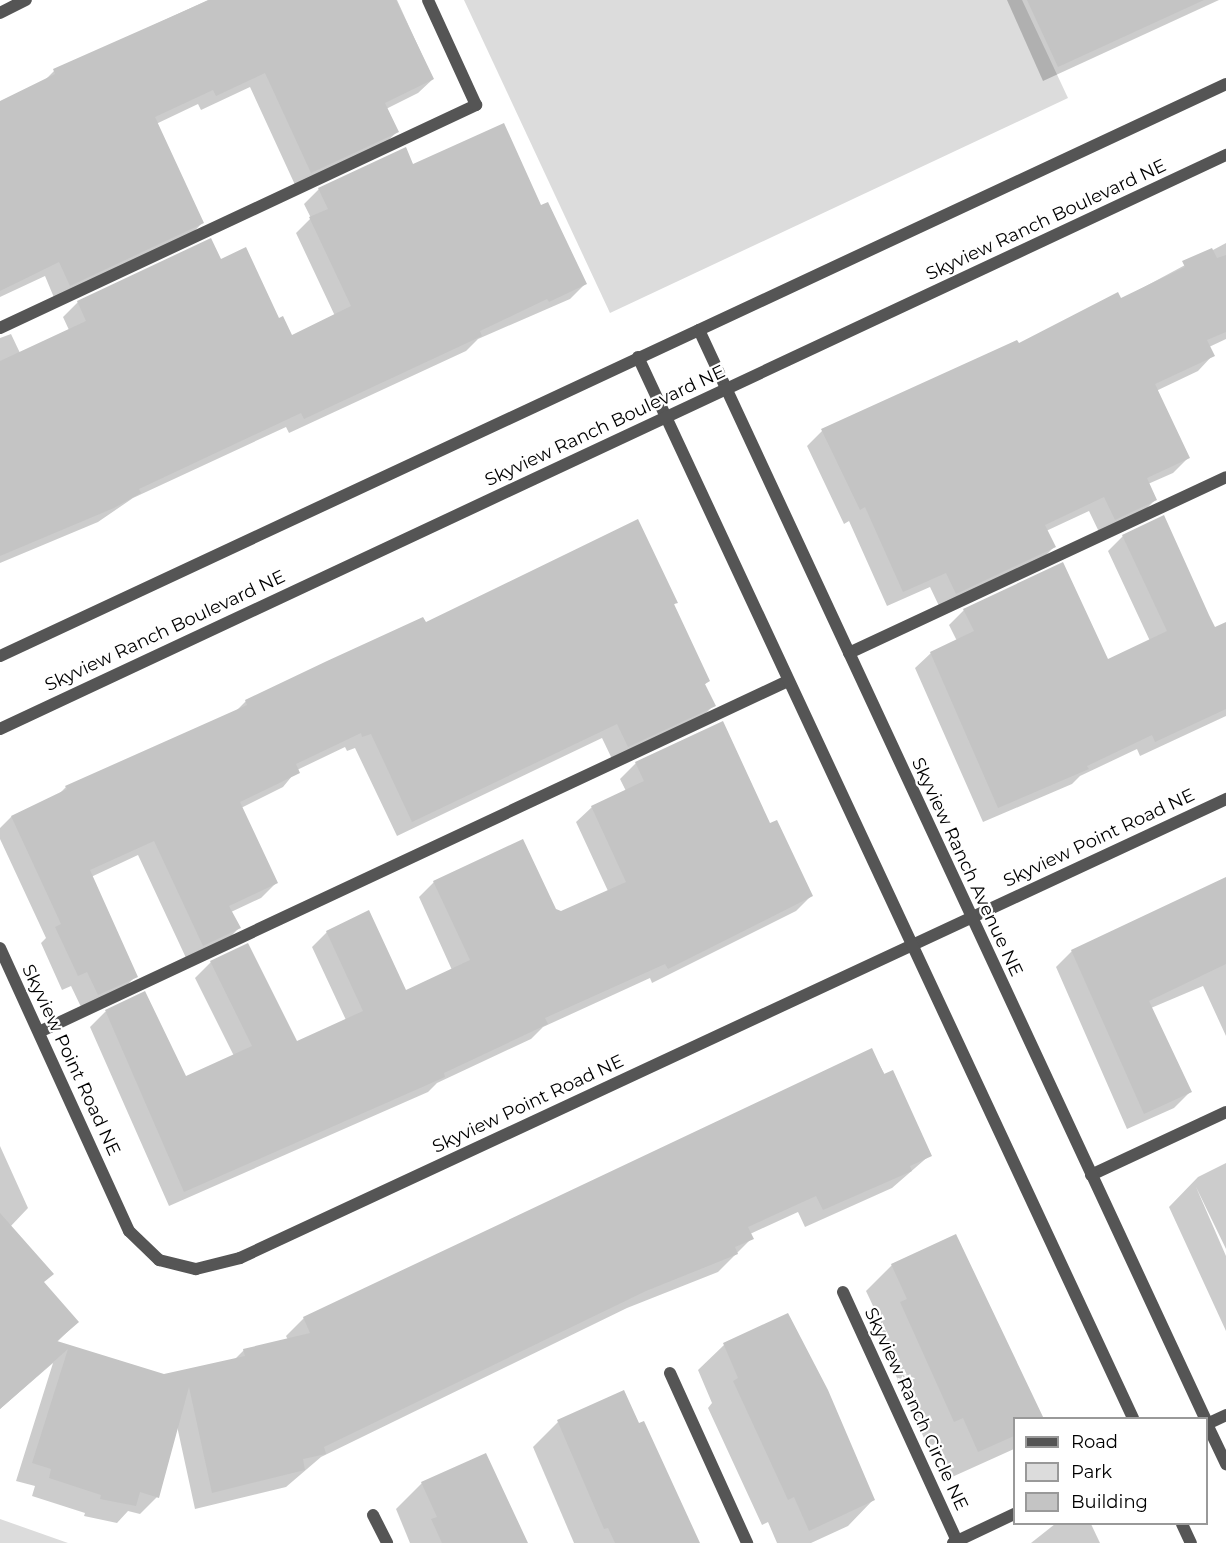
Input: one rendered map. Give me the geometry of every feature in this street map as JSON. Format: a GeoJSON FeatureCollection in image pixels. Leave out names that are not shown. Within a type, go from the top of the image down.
{"type":"FeatureCollection","features":[{"type":"Feature","properties":{"kind":"street"},"geometry":{"type":"LineString","coordinates":[[0,13],[26,0]]}},
{"type":"Feature","properties":{"kind":"street"},"geometry":{"type":"LineString","coordinates":[[0,328],[476,105],[428,0]]}},
{"type":"Feature","properties":{"kind":"street"},"geometry":{"type":"LineString","coordinates":[[0,656],[1226,84]]}},
{"type":"Feature","properties":{"kind":"street","name":"Skyview Ranch Boulevard NE"},"geometry":{"type":"LineString","coordinates":[[0,729],[1226,155]]}},
{"type":"Feature","properties":{"kind":"street","name":"Skyview Ranch Avenue NE"},"geometry":{"type":"LineString","coordinates":[[699,330],[1204,1417]]}},
{"type":"Feature","properties":{"kind":"street"},"geometry":{"type":"LineString","coordinates":[[638,357],[1132,1417]]}},
{"type":"Feature","properties":{"kind":"street"},"geometry":{"type":"LineString","coordinates":[[849,653],[1226,477]]}},
{"type":"Feature","properties":{"kind":"street"},"geometry":{"type":"LineString","coordinates":[[39,1032],[788,681]]}},
{"type":"Feature","properties":{"kind":"street","name":"Skyview Point Road NE"},"geometry":{"type":"LineString","coordinates":[[0,948],[129,1231],[159,1260],[196,1269],[240,1258],[1226,799]]}},
{"type":"Feature","properties":{"kind":"street"},"geometry":{"type":"LineString","coordinates":[[1091,1175],[1226,1112]]}},
{"type":"Feature","properties":{"kind":"street","name":"Skyview Ranch Circle NE"},"geometry":{"type":"LineString","coordinates":[[843,1292],[956,1542],[1013,1514]]}},
{"type":"Feature","properties":{"kind":"street"},"geometry":{"type":"LineString","coordinates":[[670,1373],[747,1543]]}},
{"type":"Feature","properties":{"kind":"street"},"geometry":{"type":"LineString","coordinates":[[1208,1420],[1226,1415]]}},
{"type":"Feature","properties":{"kind":"street","name":"Skyview Ranch Avenue NE"},"geometry":{"type":"LineString","coordinates":[[1208,1425],[1226,1464]]}},
{"type":"Feature","properties":{"kind":"street"},"geometry":{"type":"LineString","coordinates":[[373,1515],[387,1543]]}},
{"type":"Feature","properties":{"kind":"street"},"geometry":{"type":"LineString","coordinates":[[1182,1525],[1191,1543]]}},
{"type":"Feature","properties":{"kind":"green space"},"geometry":{"type":"Polygon","coordinates":[[[464,0],[1022,0],[1068,98],[610,313],[464,0]]]}},
{"type":"Feature","properties":{"kind":"green space"},"geometry":{"type":"Polygon","coordinates":[[[0,1519],[68,1543],[0,1543],[0,1519]]]}},
{"type":"Feature","properties":{"kind":"building"},"geometry":{"type":"Polygon","coordinates":[[[209,0],[396,0],[434,79],[385,103],[399,132],[311,173],[265,73],[216,96],[213,90],[155,117],[204,223],[70,286],[59,262],[0,291],[0,101],[55,74],[53,69],[209,0]]]}},
{"type":"Feature","properties":{"kind":"building"},"geometry":{"type":"Polygon","coordinates":[[[1027,0],[1204,0],[1058,67],[1027,0]]]}},
{"type":"Feature","properties":{"kind":"building"},"geometry":{"type":"Polygon","coordinates":[[[504,123],[541,205],[548,202],[587,284],[549,302],[547,299],[480,331],[482,336],[304,419],[301,413],[139,489],[141,493],[114,508],[0,556],[0,361],[86,321],[77,301],[211,238],[221,259],[246,247],[279,318],[283,316],[292,335],[351,306],[309,217],[328,209],[318,188],[406,147],[413,164],[504,123]]]}},
{"type":"Feature","properties":{"kind":"building"},"geometry":{"type":"Polygon","coordinates":[[[1212,248],[1217,258],[1226,255],[1226,332],[1207,340],[1215,356],[1155,384],[1190,458],[1147,478],[1157,500],[1115,520],[1104,497],[1045,525],[1056,547],[956,594],[946,573],[903,592],[865,507],[860,510],[821,429],[1017,340],[1019,343],[1118,292],[1121,298],[1185,267],[1182,261],[1212,248]]]}},
{"type":"Feature","properties":{"kind":"building"},"geometry":{"type":"Polygon","coordinates":[[[1164,515],[1215,627],[1226,622],[1226,709],[1155,742],[1152,735],[1087,766],[1089,769],[998,808],[930,652],[974,631],[963,609],[1063,562],[1108,659],[1167,631],[1122,535],[1164,515]]]}},
{"type":"Feature","properties":{"kind":"building"},"geometry":{"type":"Polygon","coordinates":[[[638,519],[678,603],[674,604],[710,681],[705,684],[716,706],[628,747],[617,724],[412,822],[371,734],[362,737],[361,733],[296,764],[300,773],[240,802],[278,883],[229,906],[241,928],[203,946],[154,841],[90,870],[138,977],[98,995],[87,972],[78,976],[55,927],[61,924],[11,816],[67,789],[65,786],[247,705],[245,700],[327,661],[423,617],[426,622],[638,519]]]}},
{"type":"Feature","properties":{"kind":"building"},"geometry":{"type":"Polygon","coordinates":[[[723,721],[770,823],[777,820],[813,896],[668,969],[665,964],[545,1018],[548,1024],[444,1073],[445,1077],[184,1192],[105,1010],[145,991],[186,1076],[252,1046],[210,961],[248,943],[297,1041],[363,1011],[326,931],[369,910],[406,990],[470,960],[433,881],[523,839],[556,909],[561,911],[626,882],[591,806],[644,781],[635,762],[723,721]]]}},
{"type":"Feature","properties":{"kind":"building"},"geometry":{"type":"Polygon","coordinates":[[[1226,877],[1226,964],[1149,1001],[1192,1092],[1144,1114],[1071,950],[1226,877]]]}},
{"type":"Feature","properties":{"kind":"building"},"geometry":{"type":"Polygon","coordinates":[[[872,1048],[884,1074],[893,1070],[932,1156],[910,1166],[912,1171],[823,1210],[816,1196],[748,1227],[754,1239],[735,1247],[738,1254],[646,1291],[324,1447],[326,1454],[303,1459],[305,1470],[212,1493],[189,1387],[159,1498],[140,1492],[136,1506],[100,1499],[101,1495],[49,1478],[51,1469],[32,1463],[68,1349],[0,1409],[0,1213],[54,1274],[44,1282],[79,1322],[57,1341],[164,1374],[245,1356],[243,1349],[310,1333],[303,1317],[872,1048]]]}},
{"type":"Feature","properties":{"kind":"building"},"geometry":{"type":"Polygon","coordinates":[[[956,1234],[1043,1417],[1013,1417],[1013,1436],[978,1452],[963,1418],[954,1422],[900,1302],[907,1299],[891,1264],[956,1234]]]}},
{"type":"Feature","properties":{"kind":"building"},"geometry":{"type":"Polygon","coordinates":[[[788,1313],[828,1390],[875,1500],[809,1531],[794,1497],[788,1500],[733,1381],[738,1378],[723,1343],[788,1313]]]}},
{"type":"Feature","properties":{"kind":"building"},"geometry":{"type":"Polygon","coordinates":[[[624,1390],[639,1423],[644,1421],[700,1543],[615,1543],[608,1528],[604,1529],[557,1420],[624,1390]]]}},
{"type":"Feature","properties":{"kind":"building"},"geometry":{"type":"Polygon","coordinates":[[[486,1453],[528,1543],[442,1543],[431,1519],[437,1517],[421,1482],[486,1453]]]}}]}
